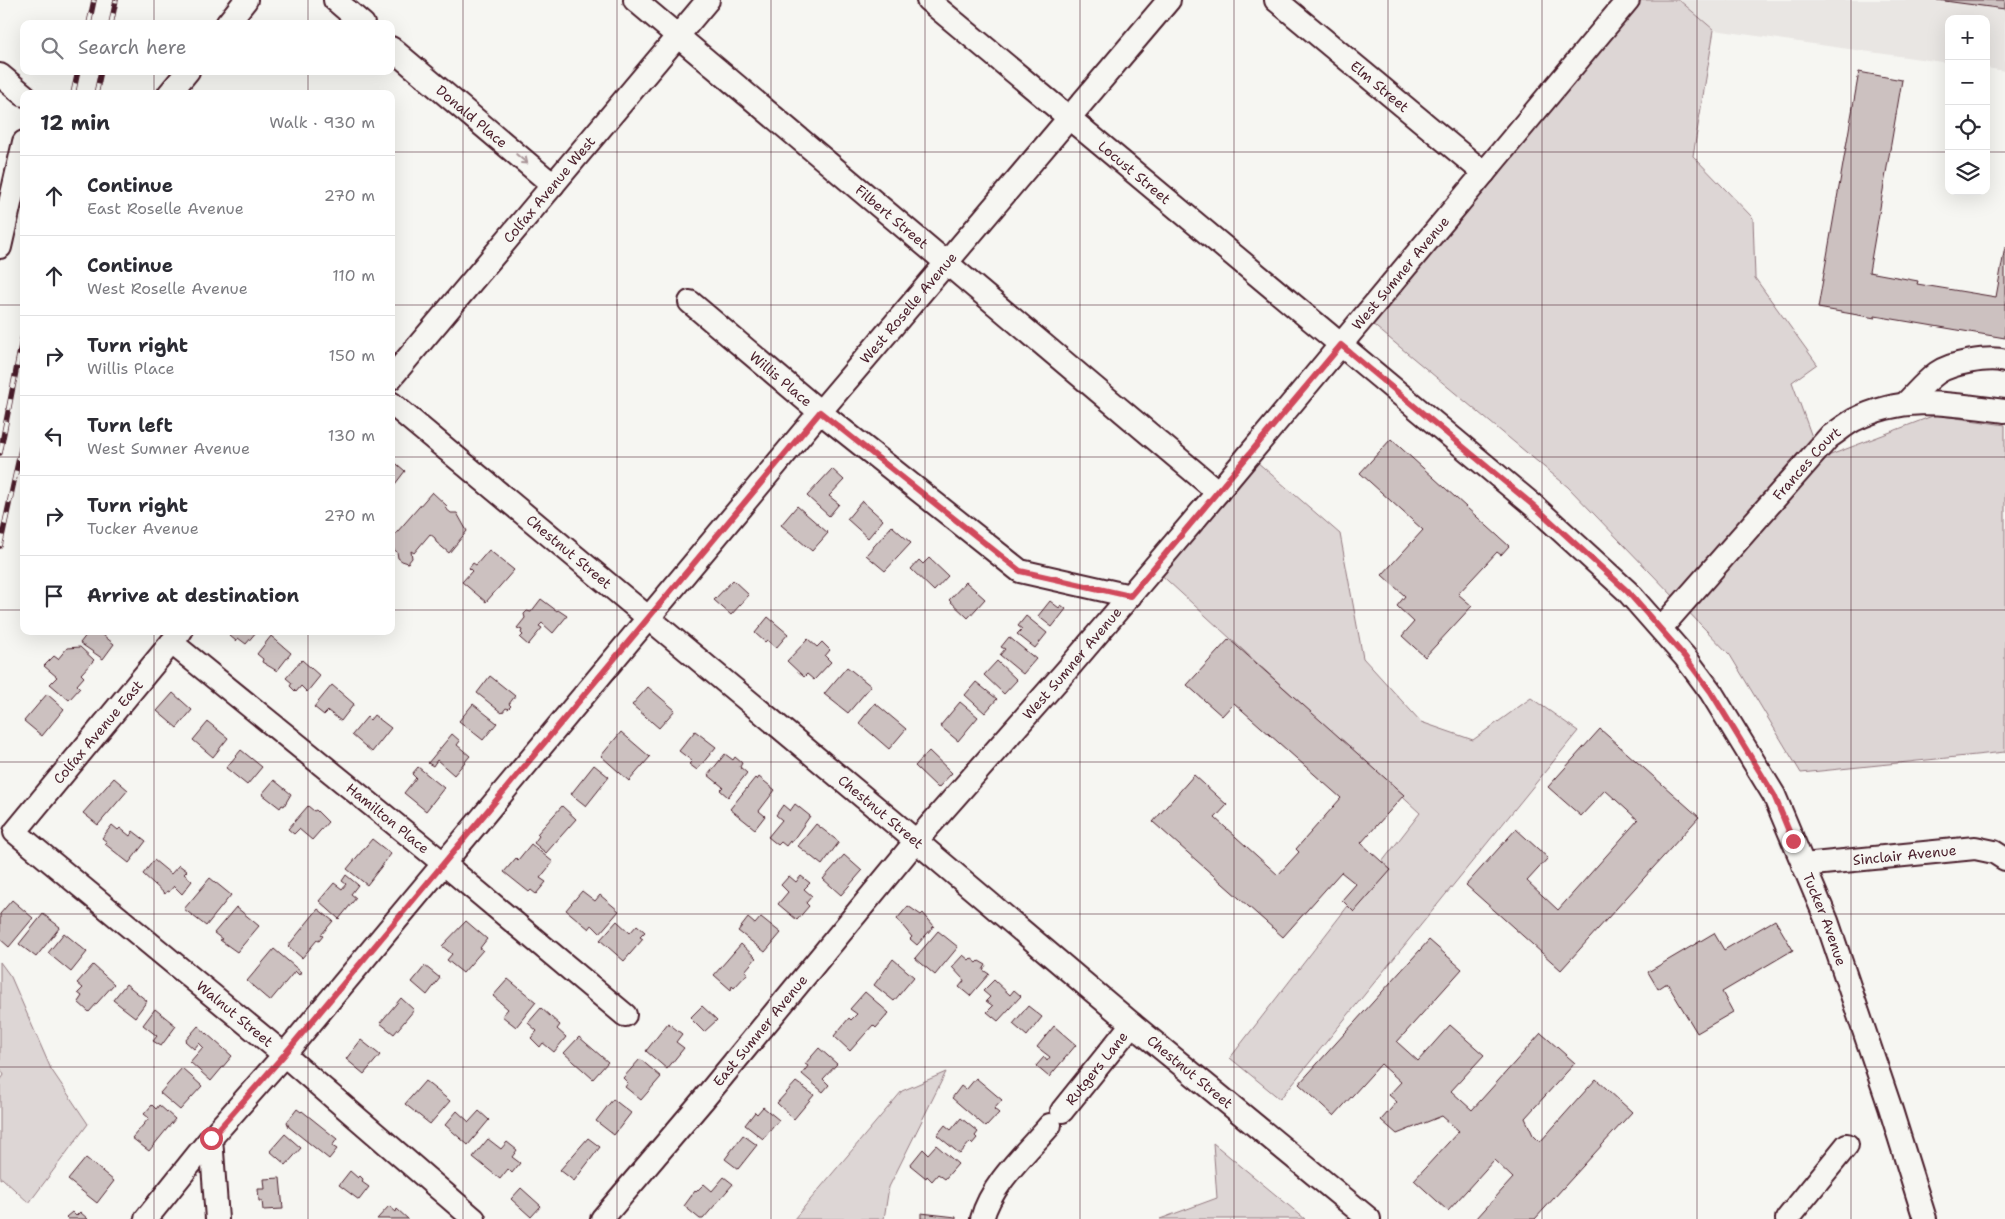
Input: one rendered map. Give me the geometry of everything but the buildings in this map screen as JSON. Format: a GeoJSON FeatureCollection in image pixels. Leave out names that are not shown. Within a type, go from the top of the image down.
{"type":"FeatureCollection","features":[{"type":"Feature","properties":{"kind":"street"},"geometry":{"type":"LineString","coordinates":[[230,20],[246,0]]}},
{"type":"Feature","properties":{"kind":"street"},"geometry":{"type":"LineString","coordinates":[[335,0],[358,20]]}},
{"type":"Feature","properties":{"kind":"street","name":"Filbert Street"},"geometry":{"type":"LineString","coordinates":[[634,0],[1218,492]]}},
{"type":"Feature","properties":{"kind":"street","name":"Colfax Avenue West"},"geometry":{"type":"LineString","coordinates":[[395,373],[708,0]]}},
{"type":"Feature","properties":{"kind":"street","name":"Locust Street"},"geometry":{"type":"LineString","coordinates":[[928,0],[1341,345]]}},
{"type":"Feature","properties":{"kind":"street","name":"West Roselle Avenue"},"geometry":{"type":"LineString","coordinates":[[146,1219],[211,1138],[284,1055],[820,412],[1169,0]]}},
{"type":"Feature","properties":{"kind":"street","name":"Elm Street"},"geometry":{"type":"LineString","coordinates":[[1276,0],[1484,173]]}},
{"type":"Feature","properties":{"kind":"street","name":"West Sumner Avenue"},"geometry":{"type":"LineString","coordinates":[[916,841],[1066,671],[1218,492],[1625,1]]}},
{"type":"Feature","properties":{"kind":"street","name":"Donald Place"},"geometry":{"type":"LineString","coordinates":[[395,51],[553,185]]}},
{"type":"Feature","properties":{"kind":"street"},"geometry":{"type":"LineString","coordinates":[[0,75],[20,92]]}},
{"type":"Feature","properties":{"kind":"street"},"geometry":{"type":"LineString","coordinates":[[172,90],[185,75]]}},
{"type":"Feature","properties":{"kind":"street"},"geometry":{"type":"LineString","coordinates":[[0,247],[20,160]]}},
{"type":"Feature","properties":{"kind":"street","name":"Willis Place"},"geometry":{"type":"LineString","coordinates":[[690,302],[820,412],[1020,571],[1130,596]]}},
{"type":"Feature","properties":{"kind":"street","name":"Tucker Avenue"},"geometry":{"type":"LineString","coordinates":[[1341,345],[1534,506],[1627,591],[1661,628],[1711,692],[1774,795],[1827,921],[1890,1107],[1925,1219]]}},
{"type":"Feature","properties":{"kind":"street"},"geometry":{"type":"LineString","coordinates":[[1906,403],[1938,372],[1967,362],[1999,359],[2005,361]]}},
{"type":"Feature","properties":{"kind":"street","name":"Frances Court"},"geometry":{"type":"LineString","coordinates":[[1661,628],[1828,437],[1854,420],[1882,408],[1906,403],[1934,402],[2005,411]]}},
{"type":"Feature","properties":{"kind":"street","name":"Chestnut Street"},"geometry":{"type":"LineString","coordinates":[[395,405],[1132,1024],[1369,1219]]}},
{"type":"Feature","properties":{"kind":"street","name":"Hamilton Place"},"geometry":{"type":"LineString","coordinates":[[176,637],[624,1015]]}},
{"type":"Feature","properties":{"kind":"street","name":"Colfax Avenue East"},"geometry":{"type":"LineString","coordinates":[[14,832],[176,637]]}},
{"type":"Feature","properties":{"kind":"street","name":"Walnut Street"},"geometry":{"type":"LineString","coordinates":[[14,832],[284,1055],[474,1219]]}},
{"type":"Feature","properties":{"kind":"street","name":"East Sumner Avenue"},"geometry":{"type":"LineString","coordinates":[[602,1219],[704,1100],[916,841]]}},
{"type":"Feature","properties":{"kind":"street","name":"Sinclair Avenue"},"geometry":{"type":"LineString","coordinates":[[1803,865],[1975,848],[1994,852],[2005,860]]}},
{"type":"Feature","properties":{"kind":"street","name":"Rutgers Lane"},"geometry":{"type":"LineString","coordinates":[[982,1219],[986,1205],[997,1187],[1132,1024]]}},
{"type":"Feature","properties":{"kind":"street"},"geometry":{"type":"LineString","coordinates":[[211,1138],[217,1219]]}},
{"type":"Feature","properties":{"kind":"street"},"geometry":{"type":"LineString","coordinates":[[1786,1219],[1847,1145]]}},
{"type":"Feature","properties":{"kind":"shaded area"},"geometry":{"type":"Polygon","coordinates":[[[1640,0],[1679,0],[1714,30],[1693,156],[1753,218],[1755,278],[1817,364],[1792,382],[1820,459],[1935,415],[2005,425],[2005,752],[1801,773],[1730,655],[1568,487],[1371,323],[1640,0]]]}},
{"type":"Feature","properties":{"kind":"shaded area"},"geometry":{"type":"Polygon","coordinates":[[[1679,0],[2005,0],[2005,71],[1990,69],[1990,15],[1945,15],[1945,62],[1714,30],[1679,0]]]}},
{"type":"Feature","properties":{"kind":"shaded area"},"geometry":{"type":"Polygon","coordinates":[[[1249,455],[1340,534],[1363,658],[1421,722],[1473,740],[1531,698],[1578,731],[1280,1099],[1230,1058],[1420,813],[1156,570],[1249,455]]]}},
{"type":"Feature","properties":{"kind":"shaded area"},"geometry":{"type":"Polygon","coordinates":[[[0,962],[11,977],[51,1069],[88,1124],[29,1203],[2,1178],[0,1179],[0,1081],[4,1075],[0,1068],[0,962]]]}},
{"type":"Feature","properties":{"kind":"shaded area"},"geometry":{"type":"Polygon","coordinates":[[[946,1072],[889,1187],[884,1219],[794,1219],[902,1091],[946,1072]]]}},
{"type":"Feature","properties":{"kind":"shaded area"},"geometry":{"type":"Polygon","coordinates":[[[1213,1143],[1305,1219],[1160,1219],[1217,1198],[1213,1143]]]}},
{"type":"Feature","properties":{"kind":"railway"},"geometry":{"type":"LineString","coordinates":[[90,20],[94,0]]}},
{"type":"Feature","properties":{"kind":"railway"},"geometry":{"type":"LineString","coordinates":[[112,20],[116,0]]}},
{"type":"Feature","properties":{"kind":"railway"},"geometry":{"type":"LineString","coordinates":[[74,90],[77,75]]}},
{"type":"Feature","properties":{"kind":"railway"},"geometry":{"type":"LineString","coordinates":[[97,90],[100,75]]}},
{"type":"Feature","properties":{"kind":"railway"},"geometry":{"type":"LineString","coordinates":[[0,453],[20,350]]}},
{"type":"Feature","properties":{"kind":"railway"},"geometry":{"type":"LineString","coordinates":[[0,546],[20,454]]}},
{"type":"Feature","properties":{"kind":"route"},"geometry":{"type":"LineString","coordinates":[[211,1138],[284,1055],[820,412],[966,530],[1020,571],[1130,596],[1341,345],[1534,506],[1627,591],[1661,628],[1711,692],[1774,795],[1793,841]]}}]}
